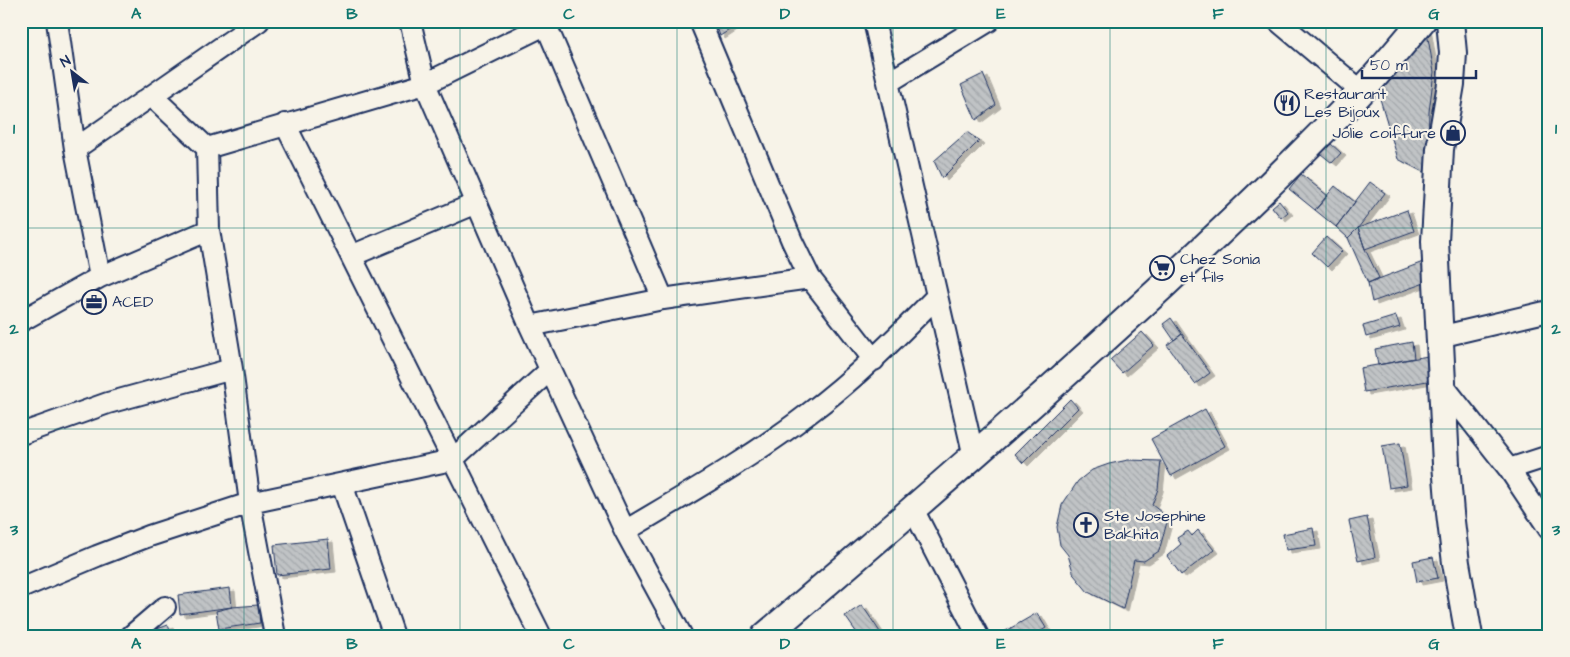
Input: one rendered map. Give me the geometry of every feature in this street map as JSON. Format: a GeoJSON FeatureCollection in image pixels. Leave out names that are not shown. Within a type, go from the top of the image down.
{"type":"FeatureCollection","features":[{"type":"Feature","properties":{"kind":"main road"},"geometry":{"type":"LineString","coordinates":[[765,636],[1084,360],[1222,231],[1294,161],[1361,91],[1422,21]]}},
{"type":"Feature","properties":{"kind":"main road"},"geometry":{"type":"LineString","coordinates":[[1450,21],[1453,54],[1451,84],[1440,149],[1435,241],[1439,337],[1452,529],[1461,598],[1469,636]]}},
{"type":"Feature","properties":{"kind":"street"},"geometry":{"type":"LineString","coordinates":[[57,21],[76,149],[100,277]]}},
{"type":"Feature","properties":{"kind":"street"},"geometry":{"type":"LineString","coordinates":[[76,149],[259,21]]}},
{"type":"Feature","properties":{"kind":"street"},"geometry":{"type":"LineString","coordinates":[[410,21],[425,84],[530,326],[626,531],[682,636]]}},
{"type":"Feature","properties":{"kind":"street"},"geometry":{"type":"LineString","coordinates":[[700,21],[792,241],[810,278],[874,360]]}},
{"type":"Feature","properties":{"kind":"street"},"geometry":{"type":"LineString","coordinates":[[874,21],[974,457]]}},
{"type":"Feature","properties":{"kind":"street"},"geometry":{"type":"LineString","coordinates":[[889,82],[989,21]]}},
{"type":"Feature","properties":{"kind":"street"},"geometry":{"type":"LineString","coordinates":[[1278,21],[1361,91]]}},
{"type":"Feature","properties":{"kind":"street"},"geometry":{"type":"LineString","coordinates":[[207,148],[425,84],[550,23],[663,299]]}},
{"type":"Feature","properties":{"kind":"street"},"geometry":{"type":"LineString","coordinates":[[152,96],[207,148],[209,230],[232,369],[250,503],[275,636]]}},
{"type":"Feature","properties":{"kind":"street"},"geometry":{"type":"LineString","coordinates":[[285,124],[541,636]]}},
{"type":"Feature","properties":{"kind":"street"},"geometry":{"type":"LineString","coordinates":[[351,256],[476,203]]}},
{"type":"Feature","properties":{"kind":"street"},"geometry":{"type":"LineString","coordinates":[[21,321],[100,277],[209,230]]}},
{"type":"Feature","properties":{"kind":"street"},"geometry":{"type":"LineString","coordinates":[[530,326],[663,299],[810,278]]}},
{"type":"Feature","properties":{"kind":"street"},"geometry":{"type":"LineString","coordinates":[[626,531],[776,438],[810,413],[874,360],[938,296]]}},
{"type":"Feature","properties":{"kind":"street"},"geometry":{"type":"LineString","coordinates":[[1439,337],[1549,311]]}},
{"type":"Feature","properties":{"kind":"street"},"geometry":{"type":"LineString","coordinates":[[21,434],[108,403],[232,369]]}},
{"type":"Feature","properties":{"kind":"street"},"geometry":{"type":"LineString","coordinates":[[21,588],[149,536],[250,503],[452,460],[550,370]]}},
{"type":"Feature","properties":{"kind":"street"},"geometry":{"type":"LineString","coordinates":[[1442,384],[1510,470],[1549,529]]}},
{"type":"Feature","properties":{"kind":"street"},"geometry":{"type":"LineString","coordinates":[[1510,470],[1549,456]]}},
{"type":"Feature","properties":{"kind":"street"},"geometry":{"type":"LineString","coordinates":[[342,484],[394,636]]}},
{"type":"Feature","properties":{"kind":"street"},"geometry":{"type":"LineString","coordinates":[[913,509],[978,636]]}},
{"type":"Feature","properties":{"kind":"street"},"geometry":{"type":"LineString","coordinates":[[131,636],[165,607]]}},
{"type":"Feature","properties":{"kind":"building"},"geometry":{"type":"Polygon","coordinates":[[[715,21],[743,21],[720,36],[715,21]]]}},
{"type":"Feature","properties":{"kind":"building"},"geometry":{"type":"Polygon","coordinates":[[[1426,27],[1434,72],[1429,112],[1427,174],[1398,159],[1378,92],[1426,27]]]}},
{"type":"Feature","properties":{"kind":"building"},"geometry":{"type":"Polygon","coordinates":[[[983,74],[996,105],[976,120],[961,85],[983,74]]]}},
{"type":"Feature","properties":{"kind":"building"},"geometry":{"type":"Polygon","coordinates":[[[967,132],[979,141],[942,178],[934,161],[967,132]]]}},
{"type":"Feature","properties":{"kind":"building"},"geometry":{"type":"Polygon","coordinates":[[[1330,143],[1341,153],[1332,163],[1321,154],[1330,143]]]}},
{"type":"Feature","properties":{"kind":"building"},"geometry":{"type":"Polygon","coordinates":[[[1301,174],[1328,196],[1315,210],[1289,189],[1301,174]]]}},
{"type":"Feature","properties":{"kind":"building"},"geometry":{"type":"Polygon","coordinates":[[[1370,182],[1385,193],[1348,238],[1336,227],[1370,182]]]}},
{"type":"Feature","properties":{"kind":"building"},"geometry":{"type":"Polygon","coordinates":[[[1335,186],[1355,202],[1336,227],[1315,210],[1335,186]]]}},
{"type":"Feature","properties":{"kind":"building"},"geometry":{"type":"Polygon","coordinates":[[[1279,201],[1288,212],[1281,218],[1272,207],[1279,201]]]}},
{"type":"Feature","properties":{"kind":"building"},"geometry":{"type":"Polygon","coordinates":[[[1407,210],[1414,231],[1365,249],[1358,228],[1407,210]]]}},
{"type":"Feature","properties":{"kind":"building"},"geometry":{"type":"Polygon","coordinates":[[[1358,228],[1365,249],[1379,278],[1368,283],[1348,238],[1358,228]]]}},
{"type":"Feature","properties":{"kind":"building"},"geometry":{"type":"Polygon","coordinates":[[[1326,237],[1342,251],[1327,267],[1312,253],[1326,237]]]}},
{"type":"Feature","properties":{"kind":"building"},"geometry":{"type":"Polygon","coordinates":[[[1423,262],[1430,281],[1372,302],[1368,283],[1423,262]]]}},
{"type":"Feature","properties":{"kind":"building"},"geometry":{"type":"Polygon","coordinates":[[[1396,316],[1400,327],[1366,337],[1363,326],[1396,316]]]}},
{"type":"Feature","properties":{"kind":"building"},"geometry":{"type":"Polygon","coordinates":[[[1171,318],[1182,334],[1174,340],[1163,324],[1171,318]]]}},
{"type":"Feature","properties":{"kind":"building"},"geometry":{"type":"Polygon","coordinates":[[[1142,332],[1154,345],[1122,373],[1110,360],[1142,332]]]}},
{"type":"Feature","properties":{"kind":"building"},"geometry":{"type":"Polygon","coordinates":[[[1182,334],[1210,373],[1195,384],[1167,345],[1182,334]]]}},
{"type":"Feature","properties":{"kind":"building"},"geometry":{"type":"Polygon","coordinates":[[[1412,342],[1414,358],[1378,365],[1375,349],[1412,342]]]}},
{"type":"Feature","properties":{"kind":"building"},"geometry":{"type":"Polygon","coordinates":[[[1428,356],[1433,380],[1364,392],[1360,368],[1428,356]]]}},
{"type":"Feature","properties":{"kind":"building"},"geometry":{"type":"Polygon","coordinates":[[[1070,399],[1078,408],[1023,463],[1015,454],[1070,399]]]}},
{"type":"Feature","properties":{"kind":"building"},"geometry":{"type":"Polygon","coordinates":[[[1205,409],[1225,446],[1171,476],[1151,439],[1205,409]]]}},
{"type":"Feature","properties":{"kind":"building"},"geometry":{"type":"Polygon","coordinates":[[[1400,443],[1407,485],[1389,488],[1382,446],[1400,443]]]}},
{"type":"Feature","properties":{"kind":"building"},"geometry":{"type":"Polygon","coordinates":[[[1128,460],[1161,461],[1158,489],[1152,505],[1161,512],[1167,522],[1159,551],[1144,561],[1134,560],[1123,609],[1088,592],[1074,575],[1068,555],[1060,545],[1057,527],[1062,505],[1078,481],[1092,470],[1128,460]]]}},
{"type":"Feature","properties":{"kind":"building"},"geometry":{"type":"Polygon","coordinates":[[[1367,517],[1375,557],[1358,561],[1349,521],[1367,517]]]}},
{"type":"Feature","properties":{"kind":"building"},"geometry":{"type":"Polygon","coordinates":[[[1313,528],[1316,546],[1286,550],[1283,534],[1313,528]]]}},
{"type":"Feature","properties":{"kind":"building"},"geometry":{"type":"Polygon","coordinates":[[[1198,530],[1214,550],[1181,575],[1167,556],[1181,544],[1177,538],[1188,531],[1192,536],[1198,530]]]}},
{"type":"Feature","properties":{"kind":"building"},"geometry":{"type":"Polygon","coordinates":[[[328,539],[331,569],[277,575],[274,545],[328,539]]]}},
{"type":"Feature","properties":{"kind":"building"},"geometry":{"type":"Polygon","coordinates":[[[1433,557],[1438,578],[1417,582],[1413,561],[1433,557]]]}},
{"type":"Feature","properties":{"kind":"building"},"geometry":{"type":"Polygon","coordinates":[[[230,588],[232,607],[180,614],[178,595],[230,588]]]}},
{"type":"Feature","properties":{"kind":"building"},"geometry":{"type":"Polygon","coordinates":[[[258,605],[260,623],[219,629],[216,611],[232,607],[258,605]]]}},
{"type":"Feature","properties":{"kind":"building"},"geometry":{"type":"Polygon","coordinates":[[[862,605],[880,632],[875,636],[859,636],[845,616],[862,605]]]}},
{"type":"Feature","properties":{"kind":"building"},"geometry":{"type":"Polygon","coordinates":[[[1037,613],[1046,628],[1033,636],[1006,636],[1004,632],[1037,613]]]}},
{"type":"Feature","properties":{"kind":"building"},"geometry":{"type":"Polygon","coordinates":[[[168,625],[172,636],[154,636],[152,631],[168,625]]]}},
{"type":"Feature","properties":{"kind":"place","name":"Restaurant Les Bijoux"},"geometry":{"type":"Point","coordinates":[1287,103]}},
{"type":"Feature","properties":{"kind":"place","name":"Jolie coiffure"},"geometry":{"type":"Point","coordinates":[1453,133]}},
{"type":"Feature","properties":{"kind":"place","name":"Chez Sonia et fils"},"geometry":{"type":"Point","coordinates":[1162,268]}},
{"type":"Feature","properties":{"kind":"place","name":"ACED"},"geometry":{"type":"Point","coordinates":[94,302]}},
{"type":"Feature","properties":{"kind":"place","name":"Ste Josephine Bakhita"},"geometry":{"type":"Point","coordinates":[1086,525]}}]}
